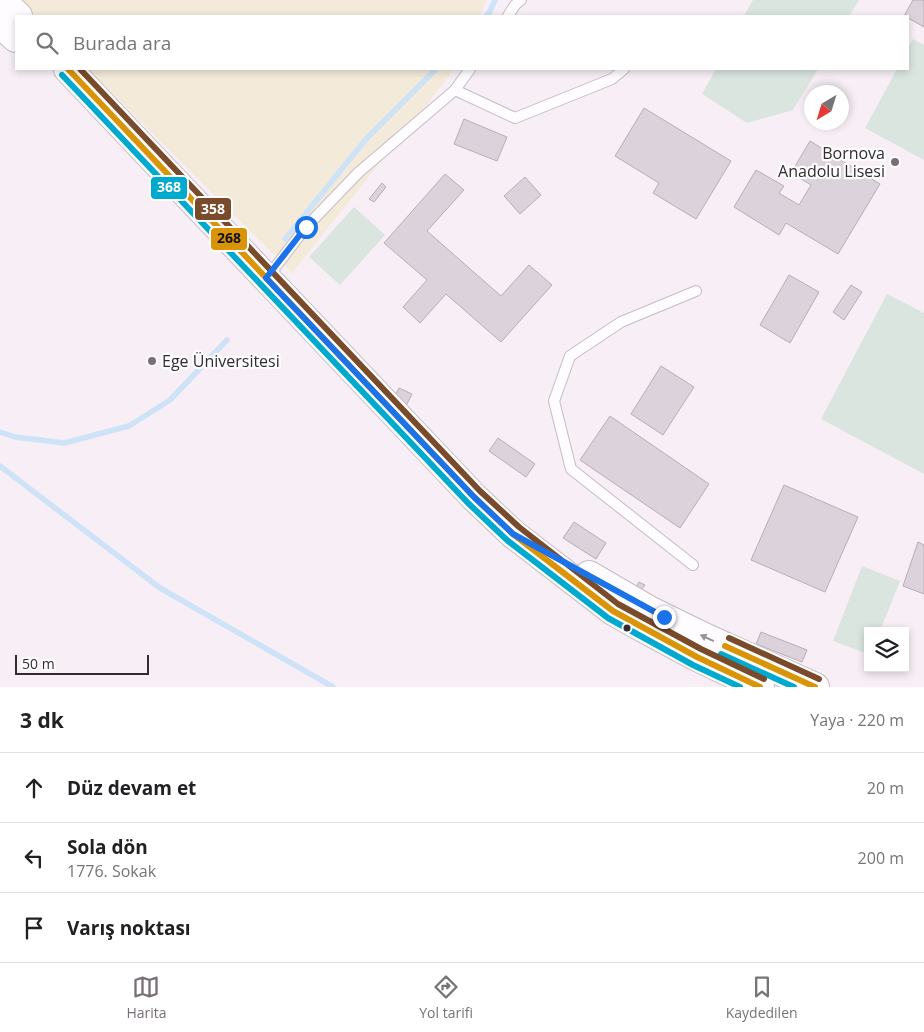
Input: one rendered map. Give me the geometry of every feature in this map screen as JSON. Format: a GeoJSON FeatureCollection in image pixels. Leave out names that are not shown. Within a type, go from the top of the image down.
{"type":"FeatureCollection","features":[{"type":"Feature","properties":{"kind":"street"},"geometry":{"type":"LineString","coordinates":[[1,0],[17,15]]}},
{"type":"Feature","properties":{"kind":"street"},"geometry":{"type":"LineString","coordinates":[[0,24],[15,37]]}},
{"type":"Feature","properties":{"kind":"street"},"geometry":{"type":"LineString","coordinates":[[48,70],[198,219],[266,278]]}},
{"type":"Feature","properties":{"kind":"street"},"geometry":{"type":"LineString","coordinates":[[69,70],[474,497],[513,534],[613,611],[697,657],[760,687]]}},
{"type":"Feature","properties":{"kind":"street"},"geometry":{"type":"LineString","coordinates":[[513,534],[612,587],[649,610],[815,687]]}},
{"type":"Feature","properties":{"kind":"lane"},"geometry":{"type":"LineString","coordinates":[[509,15],[521,0]]}},
{"type":"Feature","properties":{"kind":"lane"},"geometry":{"type":"LineString","coordinates":[[266,278],[306,227],[359,172],[455,90],[469,70]]}},
{"type":"Feature","properties":{"kind":"lane"},"geometry":{"type":"LineString","coordinates":[[455,90],[515,118],[612,79],[623,70]]}},
{"type":"Feature","properties":{"kind":"lane"},"geometry":{"type":"LineString","coordinates":[[693,565],[571,469],[554,401],[570,356],[621,322],[696,291]]}},
{"type":"Feature","properties":{"kind":"shaded area"},"geometry":{"type":"Polygon","coordinates":[[[753,0],[859,0],[850,15],[745,15],[753,0]]]}},
{"type":"Feature","properties":{"kind":"shaded area"},"geometry":{"type":"Polygon","coordinates":[[[913,39],[924,45],[924,160],[865,128],[896,70],[909,70],[909,46],[913,39]]]}},
{"type":"Feature","properties":{"kind":"shaded area"},"geometry":{"type":"Polygon","coordinates":[[[715,70],[817,70],[808,85],[804,85],[804,92],[793,110],[747,123],[702,94],[715,70]]]}},
{"type":"Feature","properties":{"kind":"shaded area"},"geometry":{"type":"Polygon","coordinates":[[[354,207],[385,235],[340,285],[309,257],[354,207]]]}},
{"type":"Feature","properties":{"kind":"shaded area"},"geometry":{"type":"Polygon","coordinates":[[[887,294],[924,313],[924,474],[821,419],[887,294]]]}},
{"type":"Feature","properties":{"kind":"shaded area"},"geometry":{"type":"Polygon","coordinates":[[[862,566],[900,581],[882,627],[864,627],[864,653],[833,641],[862,566]]]}},
{"type":"Feature","properties":{"kind":"sand"},"geometry":{"type":"Polygon","coordinates":[[[19,0],[487,0],[480,15],[35,15],[19,0]]]}},
{"type":"Feature","properties":{"kind":"sand"},"geometry":{"type":"Polygon","coordinates":[[[89,70],[452,70],[292,273],[89,70]]]}},
{"type":"Feature","properties":{"kind":"building"},"geometry":{"type":"Polygon","coordinates":[[[913,0],[924,0],[924,27],[909,19],[909,15],[905,15],[913,0]]]}},
{"type":"Feature","properties":{"kind":"building"},"geometry":{"type":"Polygon","coordinates":[[[644,108],[731,161],[696,219],[653,193],[659,183],[615,156],[644,108]]]}},
{"type":"Feature","properties":{"kind":"building"},"geometry":{"type":"Polygon","coordinates":[[[464,119],[507,137],[497,161],[454,144],[464,119]]]}},
{"type":"Feature","properties":{"kind":"building"},"geometry":{"type":"Polygon","coordinates":[[[810,141],[880,184],[838,254],[786,223],[779,235],[734,207],[756,170],[784,186],[779,193],[799,205],[811,185],[791,173],[810,141]]]}},
{"type":"Feature","properties":{"kind":"building"},"geometry":{"type":"Polygon","coordinates":[[[445,174],[464,190],[427,231],[501,296],[529,265],[552,285],[501,342],[446,294],[420,323],[403,307],[427,280],[384,243],[445,174]]]}},
{"type":"Feature","properties":{"kind":"building"},"geometry":{"type":"Polygon","coordinates":[[[525,177],[541,195],[520,214],[504,196],[525,177]]]}},
{"type":"Feature","properties":{"kind":"building"},"geometry":{"type":"Polygon","coordinates":[[[382,183],[386,187],[374,202],[369,199],[382,183]]]}},
{"type":"Feature","properties":{"kind":"building"},"geometry":{"type":"Polygon","coordinates":[[[789,275],[819,292],[790,343],[760,325],[789,275]]]}},
{"type":"Feature","properties":{"kind":"building"},"geometry":{"type":"Polygon","coordinates":[[[851,285],[862,292],[844,320],[833,312],[851,285]]]}},
{"type":"Feature","properties":{"kind":"building"},"geometry":{"type":"Polygon","coordinates":[[[661,366],[694,387],[663,435],[631,414],[661,366]]]}},
{"type":"Feature","properties":{"kind":"building"},"geometry":{"type":"Polygon","coordinates":[[[399,388],[412,394],[405,408],[392,402],[399,388]]]}},
{"type":"Feature","properties":{"kind":"building"},"geometry":{"type":"Polygon","coordinates":[[[610,416],[709,484],[680,528],[580,460],[610,416]]]}},
{"type":"Feature","properties":{"kind":"building"},"geometry":{"type":"Polygon","coordinates":[[[498,438],[535,464],[526,477],[489,451],[498,438]]]}},
{"type":"Feature","properties":{"kind":"building"},"geometry":{"type":"Polygon","coordinates":[[[784,485],[858,517],[825,592],[751,560],[784,485]]]}},
{"type":"Feature","properties":{"kind":"building"},"geometry":{"type":"Polygon","coordinates":[[[574,522],[606,543],[596,559],[563,538],[574,522]]]}},
{"type":"Feature","properties":{"kind":"building"},"geometry":{"type":"Polygon","coordinates":[[[918,542],[924,545],[924,594],[903,586],[918,542]]]}},
{"type":"Feature","properties":{"kind":"building"},"geometry":{"type":"Polygon","coordinates":[[[639,582],[645,585],[641,590],[636,587],[639,582]]]}},
{"type":"Feature","properties":{"kind":"building"},"geometry":{"type":"Polygon","coordinates":[[[761,632],[807,650],[802,662],[756,644],[761,632]]]}},
{"type":"Feature","properties":{"kind":"waterway"},"geometry":{"type":"LineString","coordinates":[[487,15],[495,0]]}},
{"type":"Feature","properties":{"kind":"waterway"},"geometry":{"type":"LineString","coordinates":[[285,239],[367,138],[435,70]]}},
{"type":"Feature","properties":{"kind":"waterway"},"geometry":{"type":"LineString","coordinates":[[0,432],[15,437],[64,443],[129,426],[170,400],[227,340]]}},
{"type":"Feature","properties":{"kind":"waterway"},"geometry":{"type":"LineString","coordinates":[[0,466],[160,588],[333,687]]}},
{"type":"Feature","properties":{"kind":"transit line","name":"268"},"geometry":{"type":"LineString","coordinates":[[69,70],[474,497],[513,534],[613,611],[697,657],[760,687]]}},
{"type":"Feature","properties":{"kind":"transit line","name":"358"},"geometry":{"type":"LineString","coordinates":[[81,70],[480,491],[519,527],[618,604],[701,649],[764,679]]}},
{"type":"Feature","properties":{"kind":"transit line","name":"368"},"geometry":{"type":"LineString","coordinates":[[62,75],[468,503],[508,541],[608,618],[693,665],[740,687]]}},
{"type":"Feature","properties":{"kind":"transit line","name":"358"},"geometry":{"type":"LineString","coordinates":[[729,638],[819,679]]}},
{"type":"Feature","properties":{"kind":"transit line","name":"268"},"geometry":{"type":"LineString","coordinates":[[725,646],[815,687]]}},
{"type":"Feature","properties":{"kind":"transit line","name":"368"},"geometry":{"type":"LineString","coordinates":[[721,654],[794,687]]}},
{"type":"Feature","properties":{"kind":"place","name":"Bornova Anadolu Lisesi"},"geometry":{"type":"Point","coordinates":[895,162]}},
{"type":"Feature","properties":{"kind":"place","name":"Ege Üniversitesi"},"geometry":{"type":"Point","coordinates":[152,361]}},
{"type":"Feature","properties":{"kind":"route"},"geometry":{"type":"LineString","coordinates":[[306,227],[266,278],[474,497],[513,534],[664,617]]}}]}
